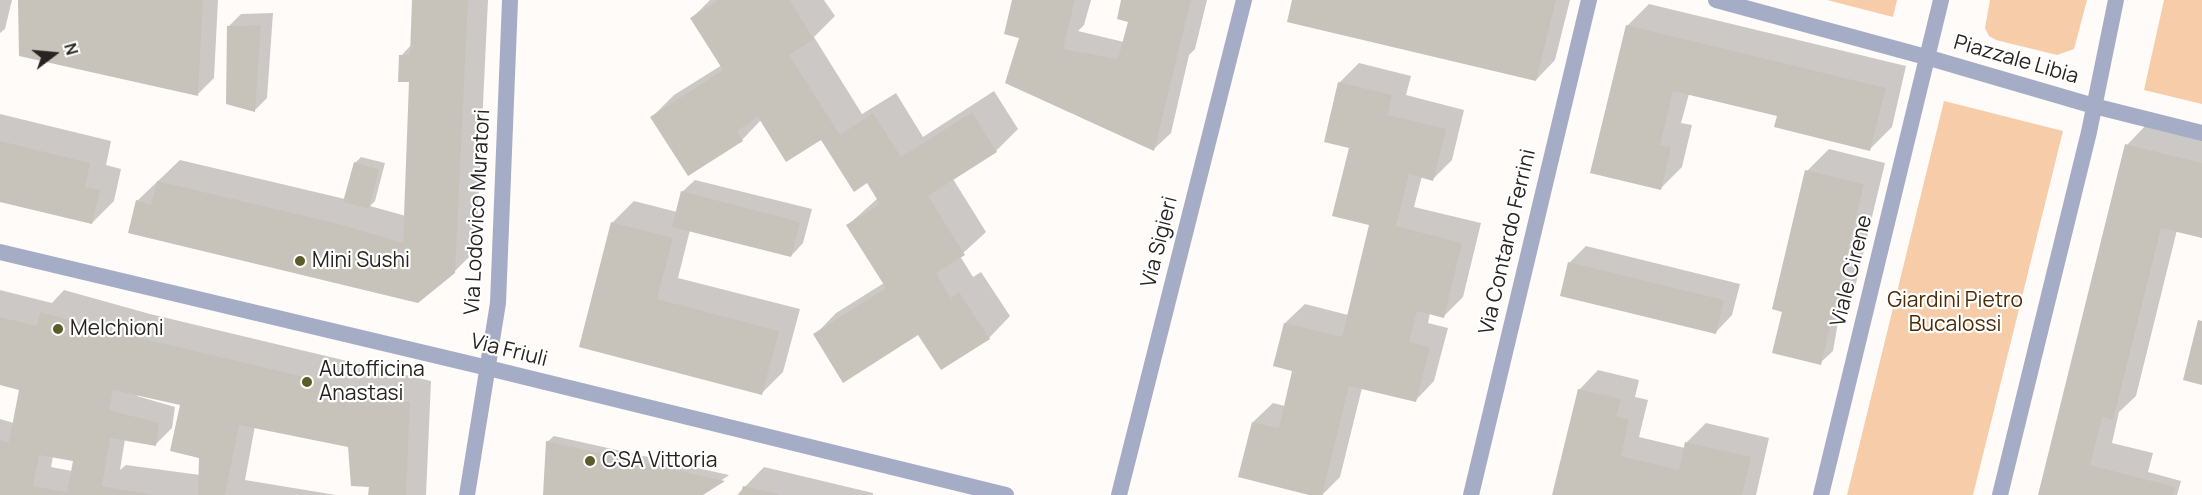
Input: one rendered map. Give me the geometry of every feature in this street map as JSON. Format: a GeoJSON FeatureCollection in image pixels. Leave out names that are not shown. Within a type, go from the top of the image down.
{"type":"FeatureCollection","features":[{"type":"Feature","properties":{"kind":"street","name":"Via Lodovico Muratori"},"geometry":{"type":"LineString","coordinates":[[467,495],[498,303],[510,0]]}},
{"type":"Feature","properties":{"kind":"street","name":"Via Sigieri"},"geometry":{"type":"LineString","coordinates":[[1119,495],[1244,0]]}},
{"type":"Feature","properties":{"kind":"street","name":"Via Contardo Ferrini"},"geometry":{"type":"LineString","coordinates":[[1471,495],[1589,0]]}},
{"type":"Feature","properties":{"kind":"street","name":"Piazzale Libia"},"geometry":{"type":"LineString","coordinates":[[1716,0],[1926,57],[2094,106],[2202,133]]}},
{"type":"Feature","properties":{"kind":"street","name":"Piazzale Libia"},"geometry":{"type":"LineString","coordinates":[[1926,57],[1941,0]]}},
{"type":"Feature","properties":{"kind":"street","name":"Piazzale Libia"},"geometry":{"type":"LineString","coordinates":[[2094,106],[2116,0]]}},
{"type":"Feature","properties":{"kind":"street","name":"Viale Cirene"},"geometry":{"type":"LineString","coordinates":[[1821,495],[1926,57]]}},
{"type":"Feature","properties":{"kind":"street"},"geometry":{"type":"LineString","coordinates":[[2000,495],[2094,106]]}},
{"type":"Feature","properties":{"kind":"street","name":"Via Friuli"},"geometry":{"type":"LineString","coordinates":[[0,252],[488,368],[1006,495]]}},
{"type":"Feature","properties":{"kind":"green space"},"geometry":{"type":"Polygon","coordinates":[[[1827,0],[1897,0],[1893,17],[1827,0]]]}},
{"type":"Feature","properties":{"kind":"green space"},"geometry":{"type":"Polygon","coordinates":[[[1990,0],[2087,0],[2074,49],[2057,55],[1996,40],[1989,36],[1985,28],[1990,0]]]}},
{"type":"Feature","properties":{"kind":"green space"},"geometry":{"type":"Polygon","coordinates":[[[2164,0],[2202,0],[2202,104],[2144,90],[2164,0]]]}},
{"type":"Feature","properties":{"kind":"green space","name":"Giardini Pietro Bucalossi"},"geometry":{"type":"Polygon","coordinates":[[[1944,101],[2063,131],[1973,495],[1847,495],[1944,101]]]}},
{"type":"Feature","properties":{"kind":"building"},"geometry":{"type":"Polygon","coordinates":[[[18,0],[203,0],[198,96],[19,56],[18,0]]]}},
{"type":"Feature","properties":{"kind":"building"},"geometry":{"type":"Polygon","coordinates":[[[412,0],[468,0],[455,273],[418,303],[128,233],[136,200],[151,204],[157,181],[339,224],[403,243],[409,82],[398,82],[399,55],[410,55],[412,0]]]}},
{"type":"Feature","properties":{"kind":"building"},"geometry":{"type":"Polygon","coordinates":[[[718,0],[789,0],[814,39],[789,55],[840,135],[873,113],[901,157],[972,112],[997,152],[928,196],[965,255],[936,273],[951,298],[959,292],[990,339],[941,370],[918,335],[843,383],[813,334],[886,288],[846,225],[880,204],[867,183],[854,192],[821,140],[786,162],[758,117],[737,131],[743,141],[688,176],[650,117],[723,70],[690,18],[718,0]]]}},
{"type":"Feature","properties":{"kind":"building"},"geometry":{"type":"Polygon","coordinates":[[[1012,0],[1075,0],[1063,49],[1118,59],[1128,22],[1117,19],[1121,0],[1191,0],[1154,151],[1005,83],[1019,38],[1004,34],[1012,0]]]}},
{"type":"Feature","properties":{"kind":"building"},"geometry":{"type":"Polygon","coordinates":[[[1292,0],[1556,0],[1536,81],[1287,22],[1292,0]]]}},
{"type":"Feature","properties":{"kind":"building"},"geometry":{"type":"Polygon","coordinates":[[[261,25],[255,112],[226,104],[227,26],[261,25]]]}},
{"type":"Feature","properties":{"kind":"building"},"geometry":{"type":"Polygon","coordinates":[[[1626,25],[1886,88],[1870,151],[1774,127],[1777,116],[1673,91],[1660,145],[1671,147],[1661,190],[1590,173],[1626,25]]]}},
{"type":"Feature","properties":{"kind":"building"},"geometry":{"type":"Polygon","coordinates":[[[1338,82],[1392,95],[1388,115],[1446,129],[1433,181],[1409,174],[1396,226],[1462,243],[1444,318],[1417,311],[1409,342],[1430,347],[1416,402],[1349,386],[1322,495],[1309,495],[1238,477],[1252,422],[1279,428],[1292,371],[1273,366],[1284,323],[1342,337],[1369,225],[1332,216],[1349,148],[1324,142],[1338,82]]]}},
{"type":"Feature","properties":{"kind":"building"},"geometry":{"type":"Polygon","coordinates":[[[0,141],[90,163],[85,187],[100,190],[92,224],[0,202],[0,141]]]}},
{"type":"Feature","properties":{"kind":"building"},"geometry":{"type":"Polygon","coordinates":[[[2125,144],[2202,163],[2202,238],[2161,228],[2113,420],[2102,417],[2090,465],[2175,487],[2173,495],[2038,495],[2125,144]]]}},
{"type":"Feature","properties":{"kind":"building"},"geometry":{"type":"Polygon","coordinates":[[[354,162],[379,169],[369,209],[343,202],[354,162]]]}},
{"type":"Feature","properties":{"kind":"building"},"geometry":{"type":"Polygon","coordinates":[[[1805,170],[1864,184],[1821,365],[1772,353],[1782,312],[1772,309],[1805,170]]]}},
{"type":"Feature","properties":{"kind":"building"},"geometry":{"type":"Polygon","coordinates":[[[681,191],[800,222],[791,257],[672,227],[681,191]]]}},
{"type":"Feature","properties":{"kind":"building"},"geometry":{"type":"Polygon","coordinates":[[[611,222],[673,238],[657,299],[779,331],[762,395],[579,347],[611,222]]]}},
{"type":"Feature","properties":{"kind":"building"},"geometry":{"type":"Polygon","coordinates":[[[1568,262],[1724,300],[1716,334],[1560,296],[1568,262]]]}},
{"type":"Feature","properties":{"kind":"building"},"geometry":{"type":"Polygon","coordinates":[[[40,312],[410,402],[406,495],[368,495],[369,487],[351,486],[348,447],[239,425],[225,495],[198,495],[199,458],[170,451],[180,405],[113,390],[109,410],[159,423],[156,446],[110,438],[102,486],[155,495],[0,495],[0,440],[9,442],[19,390],[0,385],[0,317],[37,326],[40,312]],[[39,455],[33,486],[67,492],[73,461],[39,455]]]}},
{"type":"Feature","properties":{"kind":"building"},"geometry":{"type":"Polygon","coordinates":[[[2198,320],[2202,321],[2202,385],[2183,380],[2198,320]]]}},
{"type":"Feature","properties":{"kind":"building"},"geometry":{"type":"Polygon","coordinates":[[[1578,389],[1621,399],[1616,416],[1629,419],[1621,456],[1679,470],[1685,442],[1751,457],[1742,495],[1552,495],[1578,389]]]}},
{"type":"Feature","properties":{"kind":"building","name":"CSA Vittoria"},"geometry":{"type":"Polygon","coordinates":[[[546,441],[725,481],[703,495],[543,495],[546,441]]]}},
{"type":"Feature","properties":{"kind":"building"},"geometry":{"type":"Polygon","coordinates":[[[743,486],[779,494],[740,495],[743,486]]]}},
{"type":"Feature","properties":{"kind":"place","name":"Mini Sushi"},"geometry":{"type":"Point","coordinates":[300,261]}},
{"type":"Feature","properties":{"kind":"place","name":"Melchioni"},"geometry":{"type":"Point","coordinates":[58,329]}},
{"type":"Feature","properties":{"kind":"place","name":"Autofficina Anastasi"},"geometry":{"type":"Point","coordinates":[307,382]}},
{"type":"Feature","properties":{"kind":"place","name":"CSA Vittoria"},"geometry":{"type":"Point","coordinates":[590,461]}}]}
